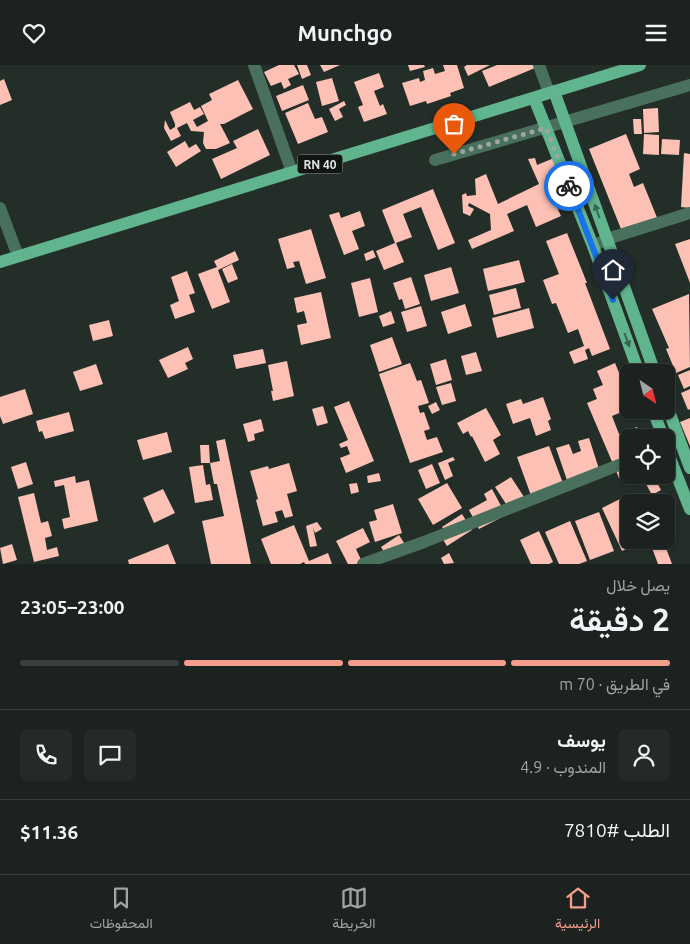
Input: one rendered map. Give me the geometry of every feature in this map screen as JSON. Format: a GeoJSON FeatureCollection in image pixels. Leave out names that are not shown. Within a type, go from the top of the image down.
{"type":"FeatureCollection","features":[{"type":"Feature","properties":{"kind":"main road","name":"RN 40"},"geometry":{"type":"LineString","coordinates":[[0,262],[640,65]]}},
{"type":"Feature","properties":{"kind":"main road"},"geometry":{"type":"LineString","coordinates":[[551,92],[565,121],[652,364]]}},
{"type":"Feature","properties":{"kind":"main road"},"geometry":{"type":"LineString","coordinates":[[534,98],[593,246],[636,364]]}},
{"type":"Feature","properties":{"kind":"main road"},"geometry":{"type":"LineString","coordinates":[[672,419],[690,468]]}},
{"type":"Feature","properties":{"kind":"main road"},"geometry":{"type":"LineString","coordinates":[[675,471],[690,509]]}},
{"type":"Feature","properties":{"kind":"street"},"geometry":{"type":"LineString","coordinates":[[254,65],[292,172]]}},
{"type":"Feature","properties":{"kind":"street"},"geometry":{"type":"LineString","coordinates":[[539,65],[551,92]]}},
{"type":"Feature","properties":{"kind":"street"},"geometry":{"type":"LineString","coordinates":[[435,160],[690,85]]}},
{"type":"Feature","properties":{"kind":"street"},"geometry":{"type":"LineString","coordinates":[[0,208],[18,256]]}},
{"type":"Feature","properties":{"kind":"street"},"geometry":{"type":"LineString","coordinates":[[593,246],[607,239],[690,213]]}},
{"type":"Feature","properties":{"kind":"street"},"geometry":{"type":"LineString","coordinates":[[363,564],[424,543],[620,465]]}},
{"type":"Feature","properties":{"kind":"building"},"geometry":{"type":"Polygon","coordinates":[[[279,65],[294,65],[299,74],[288,79],[291,85],[284,89],[281,82],[271,86],[264,72],[279,65]]]}},
{"type":"Feature","properties":{"kind":"building"},"geometry":{"type":"Polygon","coordinates":[[[297,65],[307,65],[311,75],[302,79],[297,65]]]}},
{"type":"Feature","properties":{"kind":"building"},"geometry":{"type":"Polygon","coordinates":[[[320,65],[340,65],[324,72],[320,65]]]}},
{"type":"Feature","properties":{"kind":"building"},"geometry":{"type":"Polygon","coordinates":[[[408,65],[424,65],[425,67],[410,71],[408,65]]]}},
{"type":"Feature","properties":{"kind":"building"},"geometry":{"type":"Polygon","coordinates":[[[443,65],[457,65],[464,88],[450,93],[451,96],[427,104],[426,101],[410,106],[402,83],[419,78],[420,82],[425,80],[423,71],[433,68],[435,74],[445,71],[443,65]]]}},
{"type":"Feature","properties":{"kind":"building"},"geometry":{"type":"Polygon","coordinates":[[[467,65],[490,65],[468,76],[464,67],[467,65]]]}},
{"type":"Feature","properties":{"kind":"building"},"geometry":{"type":"Polygon","coordinates":[[[497,65],[534,65],[535,68],[489,87],[482,71],[497,65]]]}},
{"type":"Feature","properties":{"kind":"building"},"geometry":{"type":"Polygon","coordinates":[[[379,73],[384,87],[374,91],[380,106],[383,104],[387,114],[364,122],[358,107],[363,105],[354,82],[379,73]]]}},
{"type":"Feature","properties":{"kind":"building"},"geometry":{"type":"Polygon","coordinates":[[[332,78],[339,101],[322,106],[316,82],[332,78]]]}},
{"type":"Feature","properties":{"kind":"building"},"geometry":{"type":"Polygon","coordinates":[[[4,79],[12,100],[0,105],[0,81],[4,79]]]}},
{"type":"Feature","properties":{"kind":"building"},"geometry":{"type":"Polygon","coordinates":[[[238,80],[253,109],[224,124],[220,124],[230,143],[216,149],[206,149],[203,143],[204,132],[191,131],[187,123],[177,128],[181,136],[171,141],[164,128],[165,120],[170,130],[175,127],[170,112],[190,102],[194,110],[200,107],[204,114],[193,120],[197,127],[208,121],[201,106],[212,100],[209,94],[238,80]]]}},
{"type":"Feature","properties":{"kind":"building"},"geometry":{"type":"Polygon","coordinates":[[[303,85],[309,100],[282,111],[276,96],[303,85]]]}},
{"type":"Feature","properties":{"kind":"building"},"geometry":{"type":"Polygon","coordinates":[[[344,101],[346,105],[339,109],[343,117],[335,121],[329,109],[344,101]]]}},
{"type":"Feature","properties":{"kind":"building"},"geometry":{"type":"Polygon","coordinates":[[[308,103],[315,119],[322,117],[328,132],[298,144],[285,113],[308,103]]]}},
{"type":"Feature","properties":{"kind":"building"},"geometry":{"type":"Polygon","coordinates":[[[658,108],[659,132],[644,133],[643,109],[658,108]]]}},
{"type":"Feature","properties":{"kind":"building"},"geometry":{"type":"Polygon","coordinates":[[[633,119],[641,119],[642,134],[634,134],[633,119]]]}},
{"type":"Feature","properties":{"kind":"building"},"geometry":{"type":"Polygon","coordinates":[[[258,129],[270,155],[221,179],[212,159],[237,148],[233,141],[258,129]]]}},
{"type":"Feature","properties":{"kind":"building"},"geometry":{"type":"Polygon","coordinates":[[[626,134],[640,169],[629,174],[634,187],[643,183],[660,225],[625,239],[589,149],[626,134]]]}},
{"type":"Feature","properties":{"kind":"building"},"geometry":{"type":"Polygon","coordinates":[[[644,134],[659,135],[659,155],[643,154],[644,134]]]}},
{"type":"Feature","properties":{"kind":"building"},"geometry":{"type":"Polygon","coordinates":[[[662,139],[680,140],[679,155],[661,154],[662,139]]]}},
{"type":"Feature","properties":{"kind":"building"},"geometry":{"type":"Polygon","coordinates":[[[185,141],[189,148],[196,144],[201,151],[176,167],[167,152],[185,141]]]}},
{"type":"Feature","properties":{"kind":"building"},"geometry":{"type":"Polygon","coordinates":[[[684,153],[690,154],[690,208],[681,207],[684,153]]]}},
{"type":"Feature","properties":{"kind":"building"},"geometry":{"type":"Polygon","coordinates":[[[535,158],[537,165],[554,158],[567,189],[552,196],[561,216],[536,227],[527,205],[507,214],[514,231],[472,249],[468,240],[491,230],[490,214],[469,203],[468,206],[474,209],[470,216],[463,213],[462,195],[466,193],[467,196],[476,195],[475,179],[486,174],[498,204],[539,184],[528,159],[535,158]]]}},
{"type":"Feature","properties":{"kind":"building"},"geometry":{"type":"Polygon","coordinates":[[[433,189],[455,243],[438,250],[421,207],[403,214],[412,237],[396,243],[404,262],[384,270],[376,251],[395,243],[382,210],[433,189]]]}},
{"type":"Feature","properties":{"kind":"building"},"geometry":{"type":"Polygon","coordinates":[[[360,211],[365,226],[352,231],[359,249],[344,255],[329,215],[339,212],[341,218],[360,211]]]}},
{"type":"Feature","properties":{"kind":"building"},"geometry":{"type":"Polygon","coordinates":[[[311,229],[326,278],[306,284],[299,261],[293,262],[295,267],[287,269],[278,239],[311,229]]]}},
{"type":"Feature","properties":{"kind":"building"},"geometry":{"type":"Polygon","coordinates":[[[567,233],[610,349],[592,356],[589,348],[585,350],[588,359],[574,364],[569,352],[584,346],[578,329],[568,333],[556,303],[552,304],[543,280],[559,274],[546,241],[567,233]]]}},
{"type":"Feature","properties":{"kind":"building"},"geometry":{"type":"Polygon","coordinates":[[[690,239],[690,283],[675,244],[690,239]]]}},
{"type":"Feature","properties":{"kind":"building"},"geometry":{"type":"Polygon","coordinates":[[[373,250],[376,257],[366,261],[364,254],[373,250]]]}},
{"type":"Feature","properties":{"kind":"building"},"geometry":{"type":"Polygon","coordinates":[[[235,251],[239,260],[218,270],[230,302],[212,309],[198,274],[217,267],[214,261],[235,251]]]}},
{"type":"Feature","properties":{"kind":"building"},"geometry":{"type":"Polygon","coordinates":[[[519,260],[525,282],[488,291],[483,269],[519,260]]]}},
{"type":"Feature","properties":{"kind":"building"},"geometry":{"type":"Polygon","coordinates":[[[232,264],[238,279],[228,283],[222,269],[232,264]]]}},
{"type":"Feature","properties":{"kind":"building"},"geometry":{"type":"Polygon","coordinates":[[[451,267],[459,293],[431,301],[424,275],[451,267]]]}},
{"type":"Feature","properties":{"kind":"building"},"geometry":{"type":"Polygon","coordinates":[[[187,271],[195,293],[189,295],[195,312],[175,319],[170,305],[179,301],[171,277],[187,271]]]}},
{"type":"Feature","properties":{"kind":"building"},"geometry":{"type":"Polygon","coordinates":[[[411,277],[420,304],[405,309],[402,299],[399,300],[393,283],[411,277]]]}},
{"type":"Feature","properties":{"kind":"building"},"geometry":{"type":"Polygon","coordinates":[[[370,278],[378,312],[359,317],[351,283],[370,278]]]}},
{"type":"Feature","properties":{"kind":"building"},"geometry":{"type":"Polygon","coordinates":[[[516,288],[521,308],[494,315],[489,295],[516,288]]]}},
{"type":"Feature","properties":{"kind":"building"},"geometry":{"type":"Polygon","coordinates":[[[321,292],[331,338],[301,345],[297,325],[307,323],[304,311],[297,313],[294,298],[321,292]]]}},
{"type":"Feature","properties":{"kind":"building"},"geometry":{"type":"Polygon","coordinates":[[[689,294],[690,367],[676,373],[675,364],[672,364],[666,349],[669,348],[652,309],[689,294]]]}},
{"type":"Feature","properties":{"kind":"building"},"geometry":{"type":"Polygon","coordinates":[[[465,304],[472,326],[448,334],[441,312],[465,304]]]}},
{"type":"Feature","properties":{"kind":"building"},"geometry":{"type":"Polygon","coordinates":[[[421,306],[427,326],[407,332],[401,312],[421,306]]]}},
{"type":"Feature","properties":{"kind":"building"},"geometry":{"type":"Polygon","coordinates":[[[529,308],[534,328],[497,338],[492,318],[529,308]]]}},
{"type":"Feature","properties":{"kind":"building"},"geometry":{"type":"Polygon","coordinates":[[[391,311],[395,323],[383,327],[379,316],[391,311]]]}},
{"type":"Feature","properties":{"kind":"building"},"geometry":{"type":"Polygon","coordinates":[[[109,320],[113,336],[93,341],[89,325],[109,320]]]}},
{"type":"Feature","properties":{"kind":"building"},"geometry":{"type":"Polygon","coordinates":[[[392,337],[402,364],[379,372],[370,345],[392,337]]]}},
{"type":"Feature","properties":{"kind":"building"},"geometry":{"type":"Polygon","coordinates":[[[188,347],[193,359],[185,363],[188,369],[168,378],[159,360],[188,347]]]}},
{"type":"Feature","properties":{"kind":"building"},"geometry":{"type":"Polygon","coordinates":[[[263,349],[266,363],[236,369],[233,355],[263,349]]]}},
{"type":"Feature","properties":{"kind":"building"},"geometry":{"type":"Polygon","coordinates":[[[476,352],[482,371],[466,375],[461,356],[476,352]]]}},
{"type":"Feature","properties":{"kind":"building"},"geometry":{"type":"Polygon","coordinates":[[[446,359],[452,380],[436,385],[430,364],[446,359]]]}},
{"type":"Feature","properties":{"kind":"building"},"geometry":{"type":"Polygon","coordinates":[[[287,361],[294,396],[273,401],[268,365],[287,361]]]}},
{"type":"Feature","properties":{"kind":"building"},"geometry":{"type":"Polygon","coordinates":[[[410,363],[417,381],[421,380],[429,403],[418,406],[420,413],[424,412],[430,429],[424,431],[427,440],[437,437],[443,452],[410,463],[379,374],[410,363]]]}},
{"type":"Feature","properties":{"kind":"building"},"geometry":{"type":"Polygon","coordinates":[[[615,363],[620,375],[620,413],[612,416],[620,434],[619,478],[587,403],[597,399],[593,389],[603,385],[597,371],[615,363]]]}},
{"type":"Feature","properties":{"kind":"building"},"geometry":{"type":"Polygon","coordinates":[[[96,364],[103,384],[80,391],[73,372],[96,364]]]}},
{"type":"Feature","properties":{"kind":"building"},"geometry":{"type":"Polygon","coordinates":[[[690,370],[690,386],[684,389],[678,375],[690,370]]]}},
{"type":"Feature","properties":{"kind":"building"},"geometry":{"type":"Polygon","coordinates":[[[451,383],[456,401],[442,405],[436,387],[451,383]]]}},
{"type":"Feature","properties":{"kind":"building"},"geometry":{"type":"Polygon","coordinates":[[[25,389],[33,414],[3,424],[0,416],[0,397],[25,389]]]}},
{"type":"Feature","properties":{"kind":"building"},"geometry":{"type":"Polygon","coordinates":[[[690,389],[690,409],[688,410],[681,393],[690,389]]]}},
{"type":"Feature","properties":{"kind":"building"},"geometry":{"type":"Polygon","coordinates":[[[543,397],[551,419],[548,421],[551,430],[536,436],[530,418],[513,424],[506,404],[521,399],[523,404],[543,397]]]}},
{"type":"Feature","properties":{"kind":"building"},"geometry":{"type":"Polygon","coordinates":[[[349,401],[374,461],[346,473],[340,458],[350,454],[347,446],[341,448],[339,444],[348,440],[334,407],[349,401]]]}},
{"type":"Feature","properties":{"kind":"building"},"geometry":{"type":"Polygon","coordinates":[[[436,402],[440,410],[432,414],[428,406],[436,402]]]}},
{"type":"Feature","properties":{"kind":"building"},"geometry":{"type":"Polygon","coordinates":[[[323,406],[328,423],[317,426],[312,409],[323,406]]]}},
{"type":"Feature","properties":{"kind":"building"},"geometry":{"type":"Polygon","coordinates":[[[486,408],[501,435],[493,440],[500,454],[485,462],[472,436],[468,431],[463,434],[457,423],[486,408]]]}},
{"type":"Feature","properties":{"kind":"building"},"geometry":{"type":"Polygon","coordinates":[[[69,412],[74,431],[45,439],[42,431],[39,432],[36,421],[69,412]]]}},
{"type":"Feature","properties":{"kind":"building"},"geometry":{"type":"Polygon","coordinates":[[[690,418],[690,446],[680,422],[690,418]]]}},
{"type":"Feature","properties":{"kind":"building"},"geometry":{"type":"Polygon","coordinates":[[[261,419],[264,431],[254,434],[255,440],[248,442],[243,424],[261,419]]]}},
{"type":"Feature","properties":{"kind":"building"},"geometry":{"type":"Polygon","coordinates":[[[167,432],[172,452],[143,460],[137,440],[167,432]]]}},
{"type":"Feature","properties":{"kind":"building"},"geometry":{"type":"Polygon","coordinates":[[[589,438],[600,472],[568,483],[556,448],[569,444],[573,454],[581,451],[578,441],[589,438]]]}},
{"type":"Feature","properties":{"kind":"building"},"geometry":{"type":"Polygon","coordinates":[[[225,439],[251,564],[211,564],[202,521],[224,516],[210,463],[220,461],[216,441],[225,439]]]}},
{"type":"Feature","properties":{"kind":"building"},"geometry":{"type":"Polygon","coordinates":[[[200,445],[209,445],[210,463],[201,463],[200,445]]]}},
{"type":"Feature","properties":{"kind":"building"},"geometry":{"type":"Polygon","coordinates":[[[549,446],[564,486],[533,501],[517,457],[549,446]]]}},
{"type":"Feature","properties":{"kind":"building"},"geometry":{"type":"Polygon","coordinates":[[[453,457],[455,460],[448,463],[453,476],[445,480],[438,463],[453,457]]]}},
{"type":"Feature","properties":{"kind":"building"},"geometry":{"type":"Polygon","coordinates":[[[26,462],[33,484],[18,489],[11,467],[26,462]]]}},
{"type":"Feature","properties":{"kind":"building"},"geometry":{"type":"Polygon","coordinates":[[[289,463],[297,491],[287,494],[293,516],[285,518],[282,510],[275,512],[278,522],[263,526],[250,471],[268,466],[269,469],[289,463]]]}},
{"type":"Feature","properties":{"kind":"building"},"geometry":{"type":"Polygon","coordinates":[[[432,464],[440,483],[426,489],[418,470],[432,464]]]}},
{"type":"Feature","properties":{"kind":"building"},"geometry":{"type":"Polygon","coordinates":[[[203,465],[206,485],[210,484],[213,500],[195,503],[189,467],[203,465]]]}},
{"type":"Feature","properties":{"kind":"building"},"geometry":{"type":"Polygon","coordinates":[[[379,473],[381,481],[368,483],[367,476],[379,473]]]}},
{"type":"Feature","properties":{"kind":"building"},"geometry":{"type":"Polygon","coordinates":[[[75,476],[76,483],[89,480],[98,521],[64,529],[62,519],[70,517],[64,485],[55,487],[54,481],[75,476]]]}},
{"type":"Feature","properties":{"kind":"building"},"geometry":{"type":"Polygon","coordinates":[[[511,477],[526,500],[510,510],[495,487],[511,477]]]}},
{"type":"Feature","properties":{"kind":"building"},"geometry":{"type":"Polygon","coordinates":[[[357,483],[359,492],[351,494],[349,484],[357,483]]]}},
{"type":"Feature","properties":{"kind":"building"},"geometry":{"type":"Polygon","coordinates":[[[447,483],[462,508],[433,525],[418,499],[447,483]]]}},
{"type":"Feature","properties":{"kind":"building"},"geometry":{"type":"Polygon","coordinates":[[[646,484],[658,484],[661,490],[651,494],[646,484]]]}},
{"type":"Feature","properties":{"kind":"building"},"geometry":{"type":"Polygon","coordinates":[[[163,489],[175,513],[154,523],[143,498],[163,489]]]}},
{"type":"Feature","properties":{"kind":"building"},"geometry":{"type":"Polygon","coordinates":[[[492,489],[506,515],[479,529],[469,510],[487,500],[484,494],[492,489]]]}},
{"type":"Feature","properties":{"kind":"building"},"geometry":{"type":"Polygon","coordinates":[[[34,493],[41,523],[48,521],[52,536],[45,538],[47,550],[57,547],[59,556],[34,562],[18,497],[34,493]]]}},
{"type":"Feature","properties":{"kind":"building"},"geometry":{"type":"Polygon","coordinates":[[[620,499],[620,547],[602,508],[620,499]]]}},
{"type":"Feature","properties":{"kind":"building"},"geometry":{"type":"Polygon","coordinates":[[[393,504],[402,533],[375,542],[369,522],[377,520],[374,510],[393,504]]]}},
{"type":"Feature","properties":{"kind":"building"},"geometry":{"type":"Polygon","coordinates":[[[599,512],[614,551],[590,560],[575,521],[599,512]]]}},
{"type":"Feature","properties":{"kind":"building"},"geometry":{"type":"Polygon","coordinates":[[[462,514],[472,530],[447,546],[442,538],[447,534],[442,527],[462,514]]]}},
{"type":"Feature","properties":{"kind":"building"},"geometry":{"type":"Polygon","coordinates":[[[570,521],[587,561],[579,564],[559,564],[545,532],[570,521]]]}},
{"type":"Feature","properties":{"kind":"building"},"geometry":{"type":"Polygon","coordinates":[[[317,522],[322,529],[315,533],[313,528],[317,546],[310,547],[306,526],[317,522]]]}},
{"type":"Feature","properties":{"kind":"building"},"geometry":{"type":"Polygon","coordinates":[[[294,525],[309,561],[328,553],[332,564],[305,564],[304,562],[300,564],[271,564],[261,539],[294,525]]]}},
{"type":"Feature","properties":{"kind":"building"},"geometry":{"type":"Polygon","coordinates":[[[363,528],[370,542],[356,549],[363,564],[348,564],[336,541],[363,528]]]}},
{"type":"Feature","properties":{"kind":"building"},"geometry":{"type":"Polygon","coordinates":[[[539,531],[553,562],[549,564],[531,564],[520,540],[539,531]]]}},
{"type":"Feature","properties":{"kind":"building"},"geometry":{"type":"Polygon","coordinates":[[[399,535],[406,546],[388,558],[381,547],[399,535]]]}},
{"type":"Feature","properties":{"kind":"building"},"geometry":{"type":"Polygon","coordinates":[[[12,544],[17,560],[3,564],[0,548],[12,544]]]}},
{"type":"Feature","properties":{"kind":"building"},"geometry":{"type":"Polygon","coordinates":[[[168,544],[176,564],[129,564],[128,560],[168,544]]]}},
{"type":"Feature","properties":{"kind":"building"},"geometry":{"type":"Polygon","coordinates":[[[652,549],[666,549],[672,564],[658,564],[652,549]]]}},
{"type":"Feature","properties":{"kind":"building"},"geometry":{"type":"Polygon","coordinates":[[[449,553],[454,563],[444,564],[441,558],[449,553]]]}},
{"type":"Feature","properties":{"kind":"way so far"},"geometry":{"type":"LineString","coordinates":[[454,154],[546,128],[569,186]]}},
{"type":"Feature","properties":{"kind":"route"},"geometry":{"type":"LineString","coordinates":[[569,186],[613,300]]}}]}
